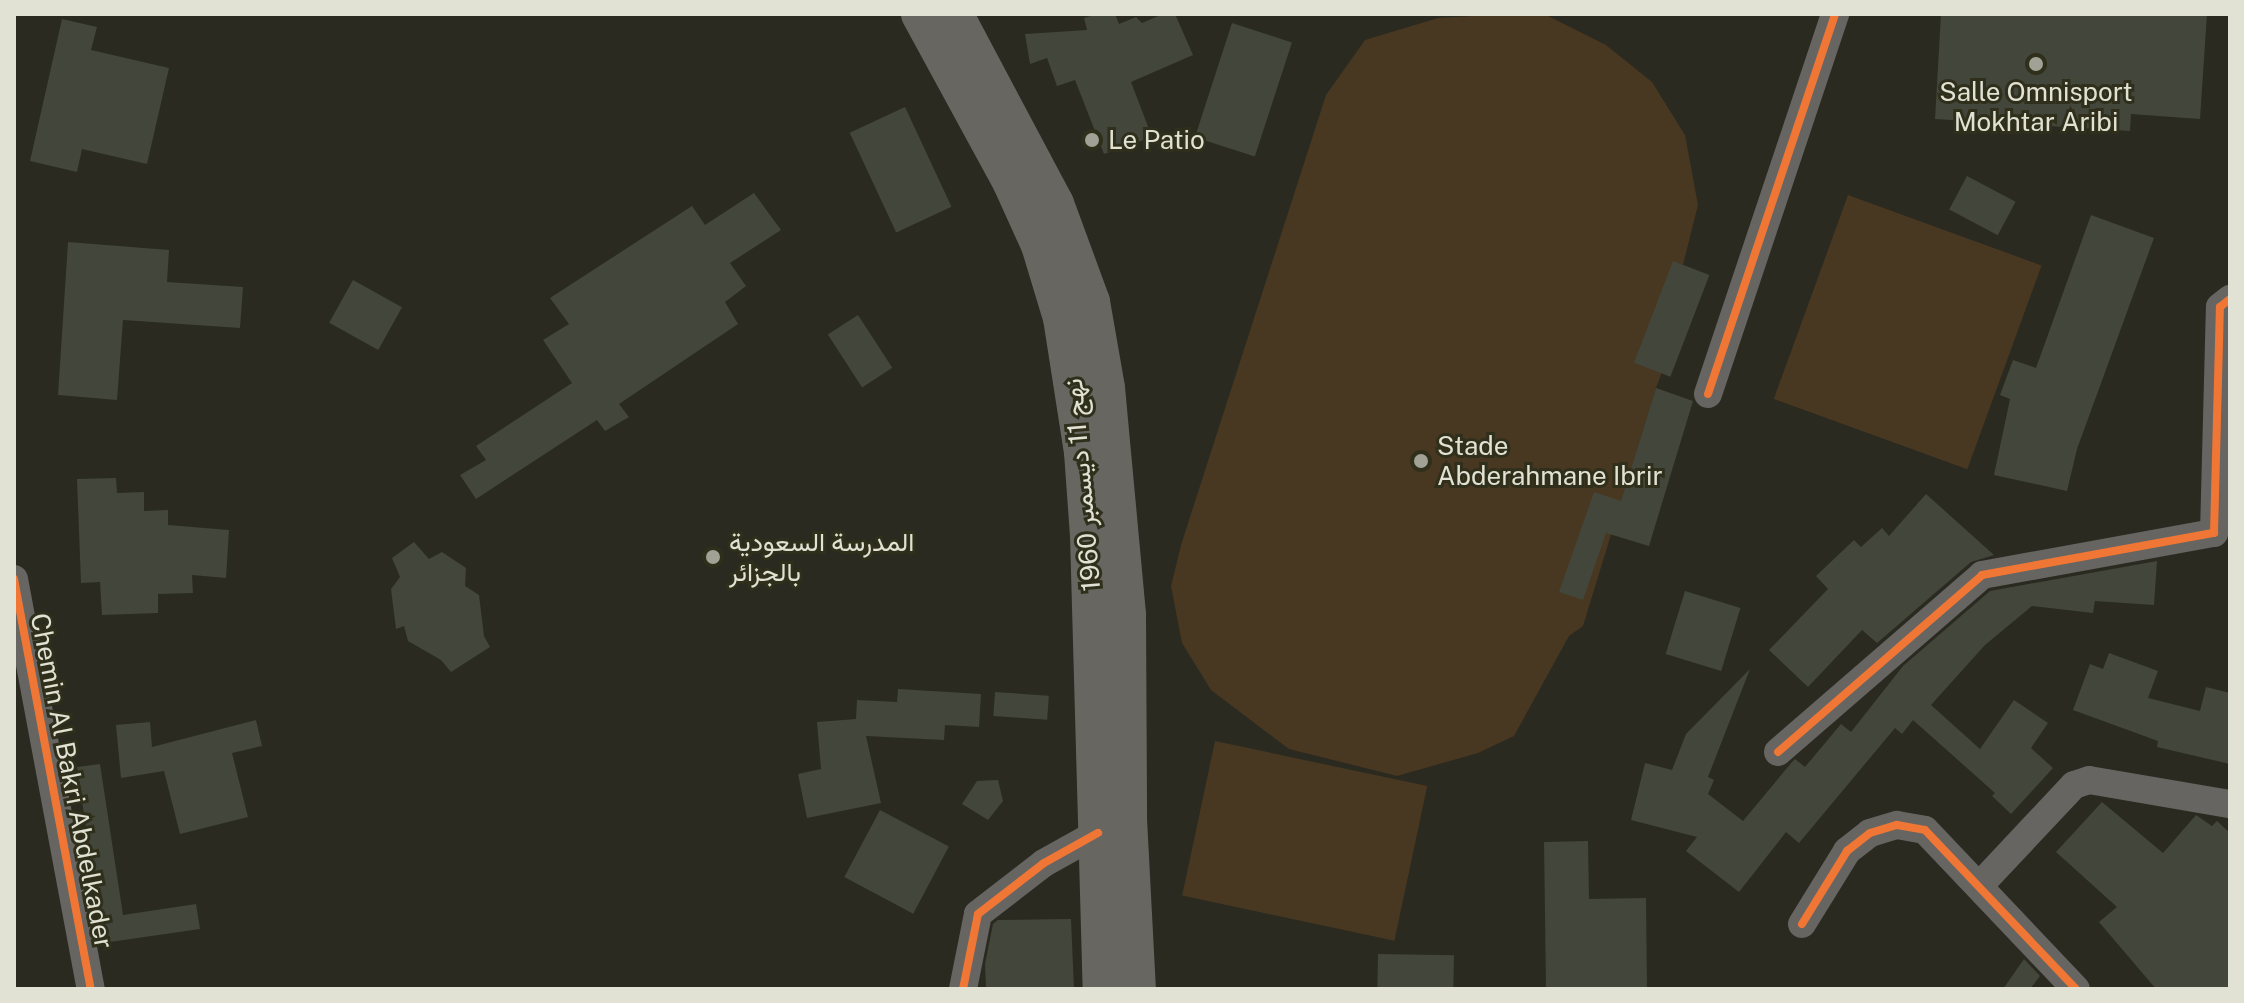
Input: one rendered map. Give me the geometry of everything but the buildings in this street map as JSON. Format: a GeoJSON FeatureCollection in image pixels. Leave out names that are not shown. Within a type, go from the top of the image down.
{"type":"FeatureCollection","features":[{"type":"Feature","properties":{"kind":"main road","name":"نهج 11 ديسمبر 1960"},"geometry":{"type":"LineString","coordinates":[[921,14],[1012,181],[1041,245],[1063,318],[1084,452],[1095,629],[1103,989]]}},
{"type":"Feature","properties":{"kind":"main road","name":"نهج 11 ديسمبر 1960"},"geometry":{"type":"LineString","coordinates":[[953,14],[1054,204],[1090,302],[1105,388],[1126,615],[1127,819],[1136,989]]}},
{"type":"Feature","properties":{"kind":"street"},"geometry":{"type":"LineString","coordinates":[[1708,394],[1835,14]]}},
{"type":"Feature","properties":{"kind":"street"},"geometry":{"type":"LineString","coordinates":[[1778,752],[1982,575],[2214,533],[2220,307],[2230,299]]}},
{"type":"Feature","properties":{"kind":"street","name":"Chemin Al Bakri Abdelkader"},"geometry":{"type":"LineString","coordinates":[[14,579],[91,989]]}},
{"type":"Feature","properties":{"kind":"street"},"geometry":{"type":"LineString","coordinates":[[1980,885],[2074,785],[2089,780],[2230,804]]}},
{"type":"Feature","properties":{"kind":"street"},"geometry":{"type":"LineString","coordinates":[[1802,924],[1847,851],[1870,833],[1897,825],[1925,830],[2076,989]]}},
{"type":"Feature","properties":{"kind":"street"},"geometry":{"type":"LineString","coordinates":[[963,989],[978,914],[1044,863],[1098,833]]}},
{"type":"Feature","properties":{"kind":"shaded area","name":"Stade Abderahmane Ibrir"},"geometry":{"type":"Polygon","coordinates":[[[1544,14],[1606,45],[1652,82],[1685,135],[1698,205],[1675,297],[1686,308],[1656,388],[1583,626],[1569,636],[1514,736],[1478,753],[1397,776],[1289,749],[1211,690],[1182,643],[1171,586],[1181,545],[1326,95],[1365,40],[1438,18],[1544,14]]]}},
{"type":"Feature","properties":{"kind":"shaded area"},"geometry":{"type":"Polygon","coordinates":[[[1848,195],[2042,265],[1967,469],[1774,399],[1848,195]]]}},
{"type":"Feature","properties":{"kind":"shaded area"},"geometry":{"type":"Polygon","coordinates":[[[1215,741],[1427,786],[1394,941],[1182,896],[1215,741]]]}},
{"type":"Feature","properties":{"kind":"cycle path"},"geometry":{"type":"LineString","coordinates":[[1708,394],[1835,14]]}},
{"type":"Feature","properties":{"kind":"cycle path"},"geometry":{"type":"LineString","coordinates":[[1778,752],[1982,575],[2214,533],[2220,307],[2230,299]]}},
{"type":"Feature","properties":{"kind":"cycle path"},"geometry":{"type":"LineString","coordinates":[[14,579],[91,989]]}},
{"type":"Feature","properties":{"kind":"cycle path"},"geometry":{"type":"LineString","coordinates":[[1802,924],[1847,851],[1870,833],[1897,825],[1925,830],[2076,989]]}},
{"type":"Feature","properties":{"kind":"cycle path"},"geometry":{"type":"LineString","coordinates":[[963,989],[978,914],[1044,863],[1098,833]]}},
{"type":"Feature","properties":{"kind":"place","name":"Salle Omnisport Mokhtar Aribi"},"geometry":{"type":"Point","coordinates":[2036,64]}},
{"type":"Feature","properties":{"kind":"place","name":"Le Patio"},"geometry":{"type":"Point","coordinates":[1092,140]}},
{"type":"Feature","properties":{"kind":"place","name":"Stade Abderahmane Ibrir"},"geometry":{"type":"Point","coordinates":[1421,461]}},
{"type":"Feature","properties":{"kind":"place","name":"المدرسة السعودية بالجزائر"},"geometry":{"type":"Point","coordinates":[713,557]}}]}
